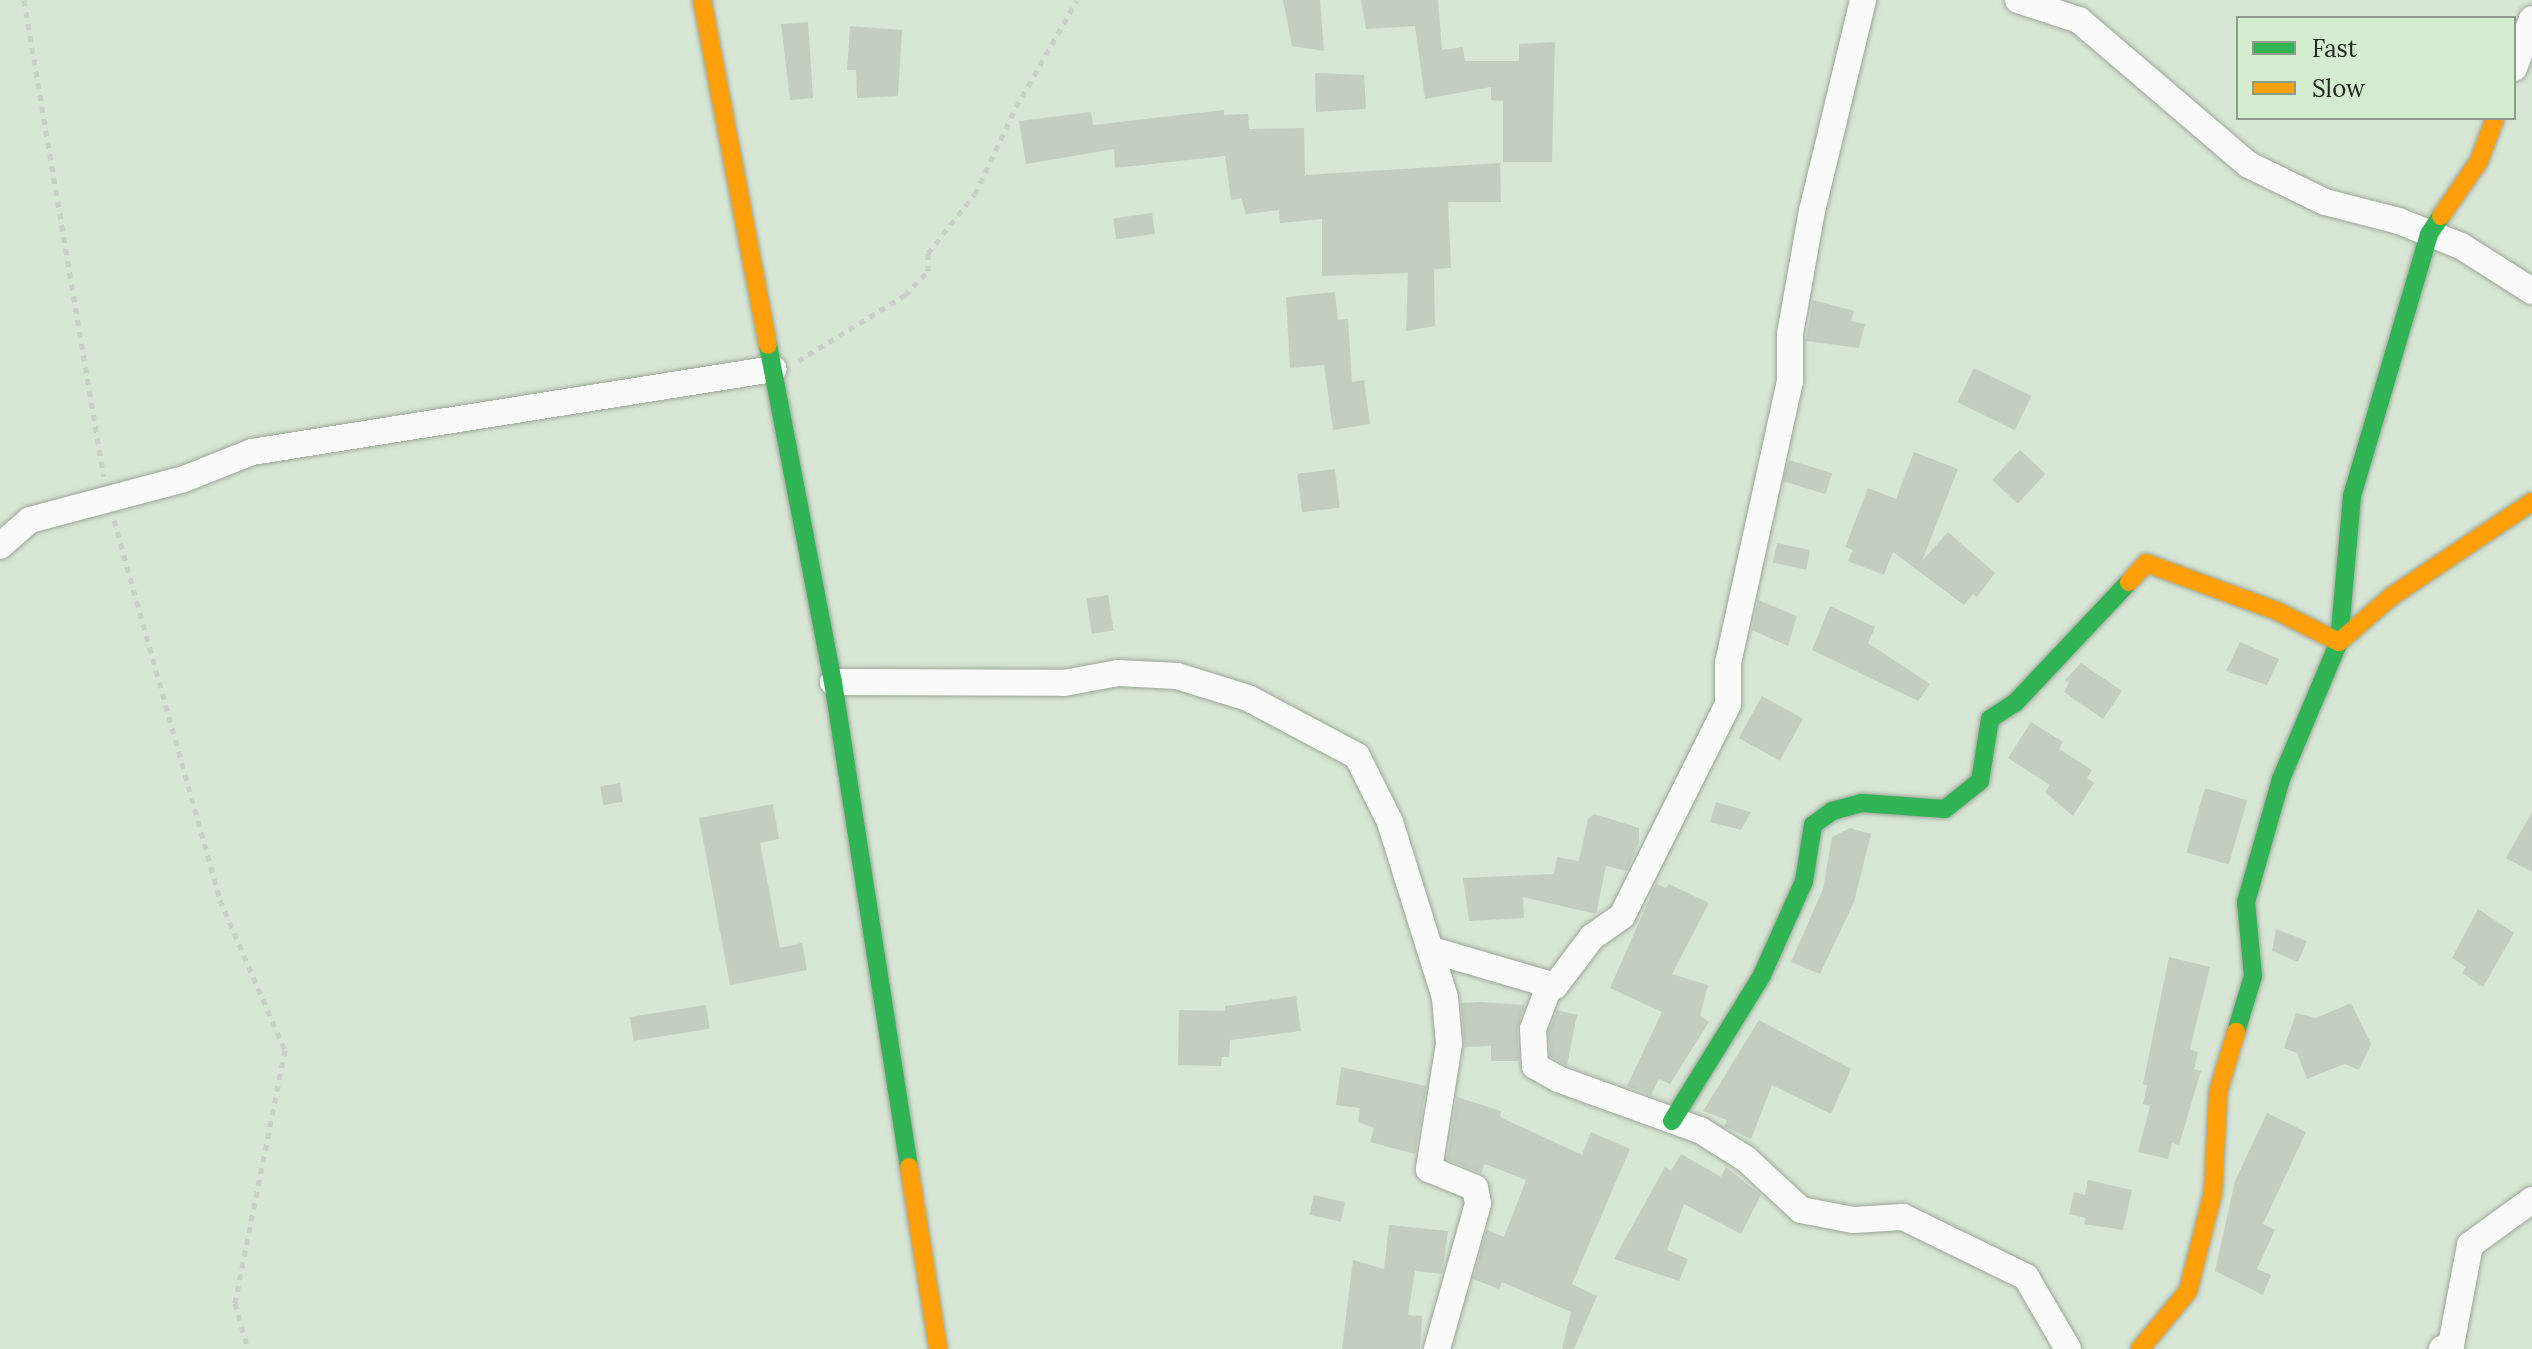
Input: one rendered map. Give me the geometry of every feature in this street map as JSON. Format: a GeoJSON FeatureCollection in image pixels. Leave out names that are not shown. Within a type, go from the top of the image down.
{"type":"FeatureCollection","features":[{"type":"Feature","properties":{"kind":"street"},"geometry":{"type":"LineString","coordinates":[[702,0],[833,682],[938,1349]]}},
{"type":"Feature","properties":{"kind":"street"},"geometry":{"type":"LineString","coordinates":[[1432,950],[1555,986],[1572,969],[1592,937],[1622,916],[1728,704],[1728,663],[1755,558],[1790,381],[1790,334],[1812,211],[1863,0]]}},
{"type":"Feature","properties":{"kind":"street"},"geometry":{"type":"LineString","coordinates":[[2018,0],[2079,20],[2249,165],[2325,202],[2429,234],[2493,263],[2532,291]]}},
{"type":"Feature","properties":{"kind":"street"},"geometry":{"type":"LineString","coordinates":[[2516,63],[2532,19]]}},
{"type":"Feature","properties":{"kind":"street"},"geometry":{"type":"LineString","coordinates":[[2140,1349],[2188,1291],[2213,1192],[2218,1092],[2253,976],[2246,902],[2281,779],[2339,642],[2352,496],[2429,234],[2479,161],[2494,120]]}},
{"type":"Feature","properties":{"kind":"street"},"geometry":{"type":"LineString","coordinates":[[0,546],[30,520],[109,500],[252,452],[321,437],[773,369]]}},
{"type":"Feature","properties":{"kind":"street"},"geometry":{"type":"LineString","coordinates":[[2339,642],[2392,596],[2532,502]]}},
{"type":"Feature","properties":{"kind":"street"},"geometry":{"type":"LineString","coordinates":[[1672,1121],[1762,975],[1804,881],[1813,825],[1832,811],[1862,803],[1945,809],[1980,781],[1990,719],[2015,703],[2146,563],[2277,611],[2339,642]]}},
{"type":"Feature","properties":{"kind":"street"},"geometry":{"type":"LineString","coordinates":[[833,682],[1064,683],[1118,673],[1177,676],[1248,698],[1357,756],[1390,822],[1432,950],[1449,1044],[1429,1169],[1475,1188],[1478,1204],[1437,1349]]}},
{"type":"Feature","properties":{"kind":"street"},"geometry":{"type":"LineString","coordinates":[[1550,984],[1533,1029],[1535,1066],[1700,1130],[1746,1159],[1801,1210],[1853,1220],[1903,1217],[2026,1277],[2068,1349]]}},
{"type":"Feature","properties":{"kind":"street"},"geometry":{"type":"LineString","coordinates":[[2442,1349],[2451,1345],[2470,1245],[2532,1200]]}},
{"type":"Feature","properties":{"kind":"path"},"geometry":{"type":"LineString","coordinates":[[24,0],[109,500],[220,900],[285,1050],[235,1303],[248,1349]]}},
{"type":"Feature","properties":{"kind":"path"},"geometry":{"type":"LineString","coordinates":[[773,369],[805,359],[868,320],[928,271],[928,253],[975,194],[1016,107],[1077,0]]}},
{"type":"Feature","properties":{"kind":"building"},"geometry":{"type":"Polygon","coordinates":[[[1283,0],[1320,0],[1324,51],[1292,46],[1283,0]]]}},
{"type":"Feature","properties":{"kind":"building"},"geometry":{"type":"Polygon","coordinates":[[[1361,0],[1438,0],[1442,50],[1463,47],[1465,61],[1519,61],[1519,44],[1555,42],[1552,162],[1503,162],[1503,101],[1491,100],[1491,87],[1425,99],[1415,26],[1366,29],[1361,0]]]}},
{"type":"Feature","properties":{"kind":"building"},"geometry":{"type":"Polygon","coordinates":[[[808,22],[813,98],[790,100],[781,24],[808,22]]]}},
{"type":"Feature","properties":{"kind":"building"},"geometry":{"type":"Polygon","coordinates":[[[850,26],[902,30],[898,96],[857,98],[856,70],[847,70],[850,26]]]}},
{"type":"Feature","properties":{"kind":"building"},"geometry":{"type":"Polygon","coordinates":[[[1315,73],[1364,75],[1366,109],[1316,112],[1315,73]]]}},
{"type":"Feature","properties":{"kind":"building"},"geometry":{"type":"Polygon","coordinates":[[[1224,110],[1224,115],[1248,114],[1249,129],[1304,128],[1305,175],[1500,163],[1501,202],[1448,202],[1451,268],[1434,269],[1435,326],[1406,331],[1408,273],[1322,276],[1322,219],[1280,223],[1279,210],[1246,214],[1241,198],[1231,200],[1225,156],[1115,168],[1114,149],[1026,164],[1019,121],[1091,112],[1093,125],[1224,110]]]}},
{"type":"Feature","properties":{"kind":"building"},"geometry":{"type":"Polygon","coordinates":[[[1152,213],[1155,234],[1116,239],[1113,218],[1152,213]]]}},
{"type":"Feature","properties":{"kind":"building"},"geometry":{"type":"Polygon","coordinates":[[[1335,292],[1338,320],[1348,319],[1352,382],[1364,380],[1370,424],[1333,430],[1324,365],[1290,368],[1286,297],[1335,292]]]}},
{"type":"Feature","properties":{"kind":"building"},"geometry":{"type":"Polygon","coordinates":[[[1813,300],[1854,311],[1851,321],[1865,324],[1859,348],[1806,341],[1813,300]]]}},
{"type":"Feature","properties":{"kind":"building"},"geometry":{"type":"Polygon","coordinates":[[[1974,368],[2032,396],[2015,430],[1957,402],[1974,368]]]}},
{"type":"Feature","properties":{"kind":"building"},"geometry":{"type":"Polygon","coordinates":[[[2020,450],[2046,474],[2018,504],[1992,480],[2020,450]]]}},
{"type":"Feature","properties":{"kind":"building"},"geometry":{"type":"Polygon","coordinates":[[[1914,452],[1958,469],[1922,561],[1948,532],[1995,573],[1977,597],[1973,594],[1964,605],[1893,552],[1884,575],[1848,561],[1853,550],[1845,547],[1868,488],[1896,499],[1914,452]]]}},
{"type":"Feature","properties":{"kind":"building"},"geometry":{"type":"Polygon","coordinates":[[[1789,460],[1832,473],[1826,494],[1783,481],[1789,460]]]}},
{"type":"Feature","properties":{"kind":"building"},"geometry":{"type":"Polygon","coordinates":[[[1335,469],[1340,508],[1302,512],[1297,474],[1335,469]]]}},
{"type":"Feature","properties":{"kind":"building"},"geometry":{"type":"Polygon","coordinates":[[[1777,543],[1810,550],[1806,570],[1773,563],[1777,543]]]}},
{"type":"Feature","properties":{"kind":"building"},"geometry":{"type":"Polygon","coordinates":[[[1108,595],[1114,631],[1092,634],[1086,598],[1108,595]]]}},
{"type":"Feature","properties":{"kind":"building"},"geometry":{"type":"Polygon","coordinates":[[[1758,600],[1797,616],[1788,646],[1752,630],[1758,600]]]}},
{"type":"Feature","properties":{"kind":"building"},"geometry":{"type":"Polygon","coordinates":[[[1830,606],[1875,627],[1868,643],[1930,684],[1918,701],[1812,650],[1830,606]]]}},
{"type":"Feature","properties":{"kind":"building"},"geometry":{"type":"Polygon","coordinates":[[[2240,642],[2279,659],[2267,685],[2226,671],[2240,642]]]}},
{"type":"Feature","properties":{"kind":"building"},"geometry":{"type":"Polygon","coordinates":[[[2081,663],[2122,691],[2103,719],[2064,692],[2069,683],[2065,680],[2081,663]]]}},
{"type":"Feature","properties":{"kind":"building"},"geometry":{"type":"Polygon","coordinates":[[[1762,696],[1803,719],[1780,761],[1739,738],[1762,696]]]}},
{"type":"Feature","properties":{"kind":"building"},"geometry":{"type":"Polygon","coordinates":[[[2031,722],[2063,742],[2059,749],[2092,770],[2087,778],[2094,783],[2073,816],[2045,792],[2050,785],[2008,758],[2031,722]]]}},
{"type":"Feature","properties":{"kind":"building"},"geometry":{"type":"Polygon","coordinates":[[[620,783],[623,802],[603,805],[600,786],[620,783]]]}},
{"type":"Feature","properties":{"kind":"building"},"geometry":{"type":"Polygon","coordinates":[[[2205,788],[2247,800],[2229,865],[2187,852],[2205,788]]]}},
{"type":"Feature","properties":{"kind":"building"},"geometry":{"type":"Polygon","coordinates":[[[1716,802],[1751,812],[1741,830],[1710,822],[1716,802]]]}},
{"type":"Feature","properties":{"kind":"building"},"geometry":{"type":"Polygon","coordinates":[[[773,804],[779,839],[760,843],[780,948],[802,943],[807,970],[730,985],[699,818],[773,804]]]}},
{"type":"Feature","properties":{"kind":"building"},"geometry":{"type":"Polygon","coordinates":[[[2532,812],[2532,872],[2506,858],[2532,812]]]}},
{"type":"Feature","properties":{"kind":"building"},"geometry":{"type":"Polygon","coordinates":[[[1594,814],[1639,828],[1639,842],[1627,871],[1606,866],[1596,914],[1523,897],[1524,918],[1469,921],[1463,878],[1554,874],[1557,857],[1579,861],[1588,819],[1594,814]]]}},
{"type":"Feature","properties":{"kind":"building"},"geometry":{"type":"Polygon","coordinates":[[[1850,828],[1871,834],[1854,902],[1820,974],[1791,962],[1823,889],[1832,837],[1850,828]]]}},
{"type":"Feature","properties":{"kind":"building"},"geometry":{"type":"Polygon","coordinates":[[[1656,884],[1666,888],[1669,884],[1709,903],[1672,974],[1708,985],[1700,1016],[1709,1022],[1670,1084],[1659,1079],[1651,1095],[1627,1086],[1662,1012],[1610,988],[1656,884]]]}},
{"type":"Feature","properties":{"kind":"building"},"geometry":{"type":"Polygon","coordinates":[[[2478,909],[2514,933],[2483,987],[2462,973],[2466,967],[2452,958],[2478,909]]]}},
{"type":"Feature","properties":{"kind":"building"},"geometry":{"type":"Polygon","coordinates":[[[2276,929],[2307,941],[2298,962],[2272,951],[2276,929]]]}},
{"type":"Feature","properties":{"kind":"building"},"geometry":{"type":"Polygon","coordinates":[[[2169,957],[2210,967],[2190,1049],[2198,1052],[2194,1069],[2201,1071],[2179,1145],[2172,1143],[2168,1159],[2138,1152],[2150,1106],[2143,1104],[2147,1085],[2143,1084],[2169,957]]]}},
{"type":"Feature","properties":{"kind":"building"},"geometry":{"type":"Polygon","coordinates":[[[1296,996],[1301,1031],[1230,1040],[1229,1057],[1222,1057],[1221,1066],[1178,1065],[1179,1010],[1225,1011],[1225,1006],[1296,996]]]}},
{"type":"Feature","properties":{"kind":"building"},"geometry":{"type":"Polygon","coordinates":[[[1461,1003],[1525,1005],[1517,1029],[1519,1061],[1491,1061],[1491,1046],[1465,1047],[1461,1003]]]}},
{"type":"Feature","properties":{"kind":"building"},"geometry":{"type":"Polygon","coordinates":[[[2351,1003],[2371,1044],[2359,1070],[2345,1064],[2307,1079],[2297,1053],[2284,1048],[2296,1013],[2316,1018],[2351,1003]]]}},
{"type":"Feature","properties":{"kind":"building"},"geometry":{"type":"Polygon","coordinates":[[[706,1005],[710,1029],[634,1041],[630,1017],[706,1005]]]}},
{"type":"Feature","properties":{"kind":"building"},"geometry":{"type":"Polygon","coordinates":[[[1557,1010],[1577,1015],[1567,1065],[1550,1056],[1549,1032],[1557,1010]]]}},
{"type":"Feature","properties":{"kind":"building"},"geometry":{"type":"Polygon","coordinates":[[[1759,1020],[1851,1069],[1831,1114],[1772,1085],[1751,1139],[1724,1126],[1727,1120],[1703,1111],[1759,1020]]]}},
{"type":"Feature","properties":{"kind":"building"},"geometry":{"type":"Polygon","coordinates":[[[1341,1067],[1426,1086],[1415,1154],[1370,1142],[1374,1128],[1358,1122],[1360,1108],[1336,1105],[1341,1067]]]}},
{"type":"Feature","properties":{"kind":"building"},"geometry":{"type":"Polygon","coordinates":[[[1457,1097],[1501,1111],[1500,1117],[1582,1155],[1591,1132],[1630,1149],[1572,1284],[1597,1296],[1574,1349],[1562,1349],[1571,1312],[1502,1282],[1499,1289],[1473,1279],[1487,1230],[1504,1237],[1526,1180],[1485,1164],[1481,1173],[1447,1159],[1457,1097]]]}},
{"type":"Feature","properties":{"kind":"building"},"geometry":{"type":"Polygon","coordinates":[[[2267,1113],[2306,1132],[2263,1224],[2275,1230],[2257,1269],[2271,1275],[2263,1295],[2215,1271],[2235,1181],[2267,1113]]]}},
{"type":"Feature","properties":{"kind":"building"},"geometry":{"type":"Polygon","coordinates":[[[1681,1154],[1721,1177],[1726,1167],[1761,1195],[1741,1234],[1684,1204],[1667,1250],[1688,1259],[1679,1281],[1614,1259],[1665,1167],[1671,1171],[1681,1154]]]}},
{"type":"Feature","properties":{"kind":"building"},"geometry":{"type":"Polygon","coordinates":[[[2088,1180],[2132,1190],[2123,1230],[2084,1224],[2086,1218],[2069,1214],[2074,1192],[2085,1195],[2088,1180]]]}},
{"type":"Feature","properties":{"kind":"building"},"geometry":{"type":"Polygon","coordinates":[[[1314,1195],[1345,1202],[1341,1222],[1310,1214],[1314,1195]]]}},
{"type":"Feature","properties":{"kind":"building"},"geometry":{"type":"Polygon","coordinates":[[[1389,1225],[1448,1231],[1442,1274],[1415,1271],[1408,1315],[1422,1316],[1420,1349],[1342,1349],[1353,1260],[1384,1269],[1389,1225]]]}},
{"type":"Feature","properties":{"kind":"traffic: fast"},"geometry":{"type":"LineString","coordinates":[[2236,1032],[2253,976],[2246,902],[2281,779],[2339,642],[2352,496],[2429,234],[2441,216]]}},
{"type":"Feature","properties":{"kind":"traffic: fast"},"geometry":{"type":"LineString","coordinates":[[768,345],[833,682],[909,1167]]}},
{"type":"Feature","properties":{"kind":"traffic: fast"},"geometry":{"type":"LineString","coordinates":[[1672,1121],[1762,975],[1804,881],[1813,825],[1832,811],[1862,803],[1945,809],[1980,781],[1990,719],[2015,703],[2129,582]]}},
{"type":"Feature","properties":{"kind":"traffic: slow"},"geometry":{"type":"LineString","coordinates":[[702,0],[768,345]]}},
{"type":"Feature","properties":{"kind":"traffic: slow"},"geometry":{"type":"LineString","coordinates":[[2441,216],[2479,161],[2494,120]]}},
{"type":"Feature","properties":{"kind":"traffic: slow"},"geometry":{"type":"LineString","coordinates":[[2129,582],[2146,563],[2277,611],[2339,642],[2392,596],[2532,502]]}},
{"type":"Feature","properties":{"kind":"traffic: slow"},"geometry":{"type":"LineString","coordinates":[[2140,1349],[2188,1291],[2213,1192],[2218,1092],[2236,1032]]}},
{"type":"Feature","properties":{"kind":"traffic: slow"},"geometry":{"type":"LineString","coordinates":[[909,1167],[938,1349]]}}]}
